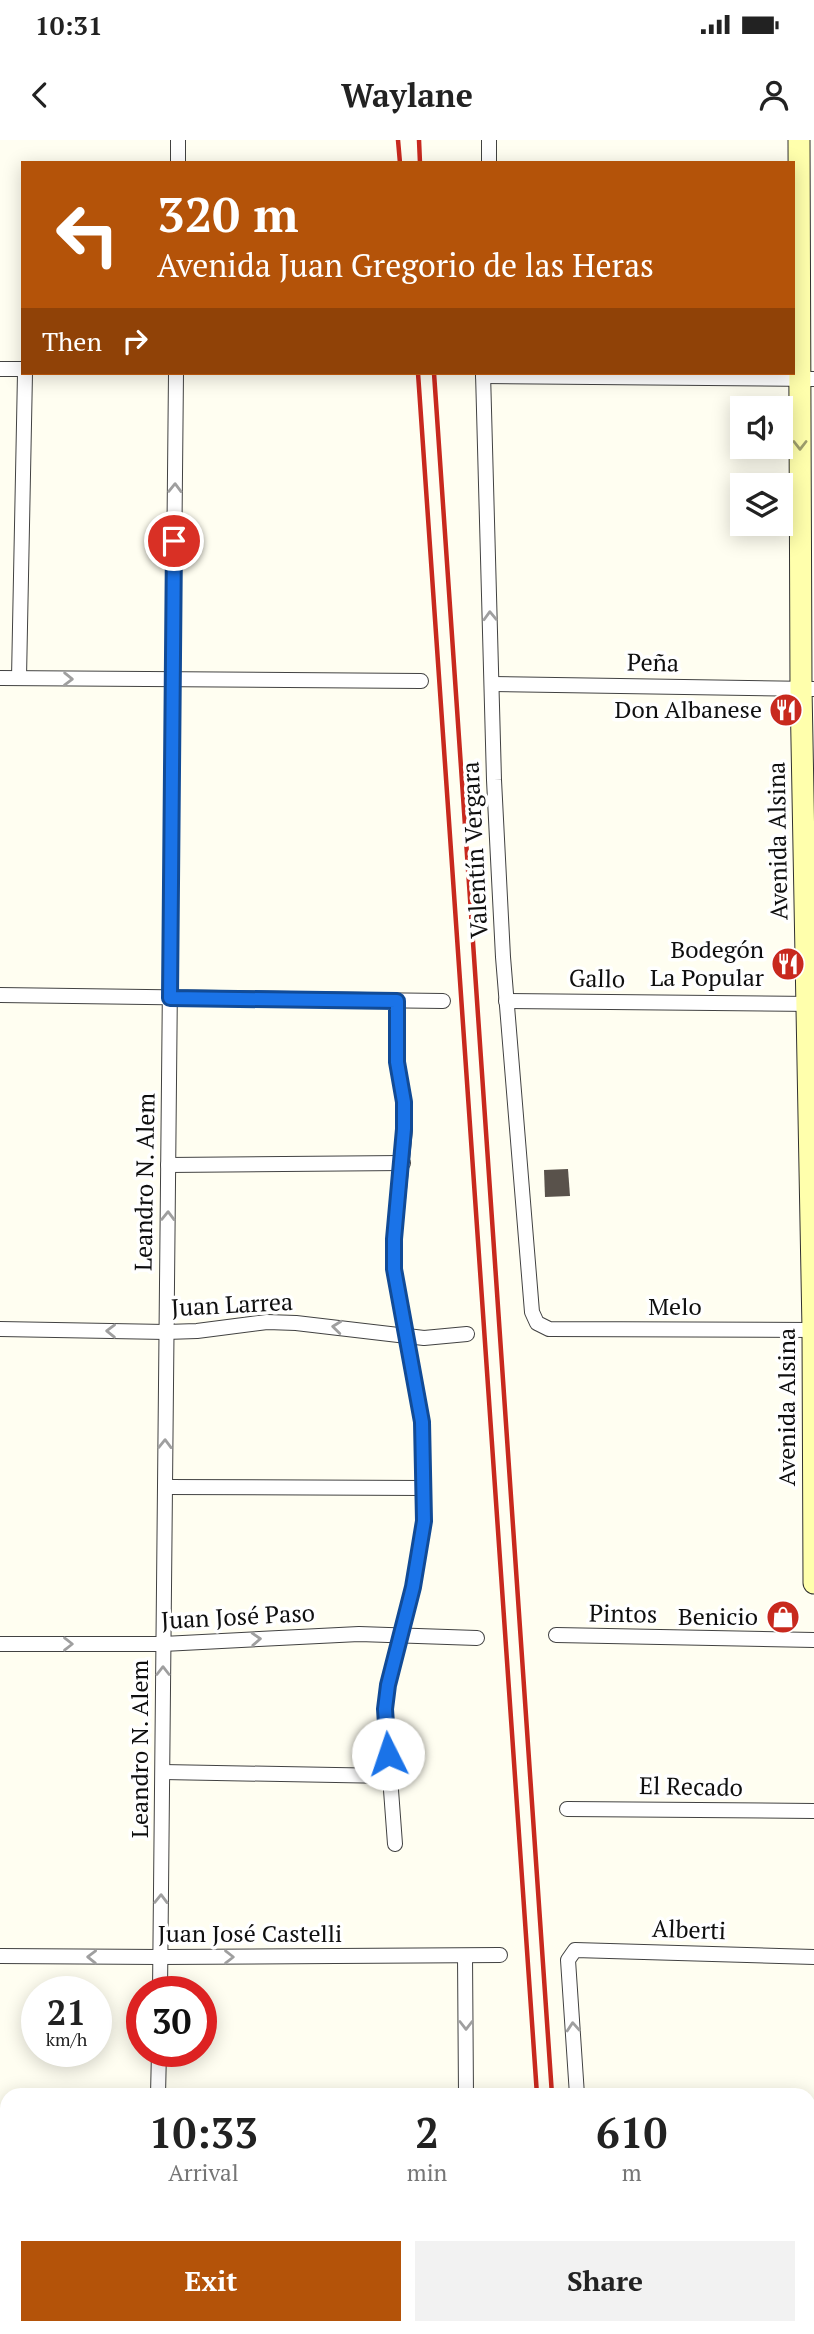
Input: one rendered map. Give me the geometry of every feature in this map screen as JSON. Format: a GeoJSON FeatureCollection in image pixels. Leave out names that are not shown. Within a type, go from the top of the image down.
{"type":"FeatureCollection","features":[{"type":"Feature","properties":{"kind":"main road","name":"Avenida Alsina"},"geometry":{"type":"LineString","coordinates":[[799,140],[807,378],[814,1583]]}},
{"type":"Feature","properties":{"kind":"street"},"geometry":{"type":"LineString","coordinates":[[178,140],[178,161]]}},
{"type":"Feature","properties":{"kind":"street"},"geometry":{"type":"LineString","coordinates":[[489,140],[489,161]]}},
{"type":"Feature","properties":{"kind":"street"},"geometry":{"type":"LineString","coordinates":[[0,369],[21,371]]}},
{"type":"Feature","properties":{"kind":"street"},"geometry":{"type":"LineString","coordinates":[[19,678],[24,375]]}},
{"type":"Feature","properties":{"kind":"street","name":"Leandro N. Alem"},"geometry":{"type":"LineString","coordinates":[[160,1976],[176,375]]}},
{"type":"Feature","properties":{"kind":"street"},"geometry":{"type":"LineString","coordinates":[[483,375],[807,378]]}},
{"type":"Feature","properties":{"kind":"street","name":"Valentín Vergara"},"geometry":{"type":"LineString","coordinates":[[483,375],[494,780],[506,1001],[532,1312],[537,1323]]}},
{"type":"Feature","properties":{"kind":"street"},"geometry":{"type":"LineString","coordinates":[[0,678],[421,681]]}},
{"type":"Feature","properties":{"kind":"street","name":"Peña"},"geometry":{"type":"LineString","coordinates":[[492,684],[808,688]]}},
{"type":"Feature","properties":{"kind":"street"},"geometry":{"type":"LineString","coordinates":[[0,995],[443,1001]]}},
{"type":"Feature","properties":{"kind":"street"},"geometry":{"type":"LineString","coordinates":[[395,1844],[385,1709],[424,1521],[422,1422],[394,1269],[394,1239],[403,1163],[404,1115],[397,1062],[397,1001]]}},
{"type":"Feature","properties":{"kind":"street","name":"Gallo"},"geometry":{"type":"LineString","coordinates":[[506,1001],[811,1005]]}},
{"type":"Feature","properties":{"kind":"street"},"geometry":{"type":"LineString","coordinates":[[168,1165],[403,1163]]}},
{"type":"Feature","properties":{"kind":"street","name":"Juan Larrea"},"geometry":{"type":"LineString","coordinates":[[0,1329],[166,1332],[267,1322],[424,1338],[467,1334]]}},
{"type":"Feature","properties":{"kind":"street","name":"Melo"},"geometry":{"type":"LineString","coordinates":[[537,1323],[549,1329],[813,1330]]}},
{"type":"Feature","properties":{"kind":"street"},"geometry":{"type":"LineString","coordinates":[[165,1487],[423,1489]]}},
{"type":"Feature","properties":{"kind":"street","name":"Juan José Paso"},"geometry":{"type":"LineString","coordinates":[[0,1644],[163,1644],[401,1634],[477,1638]]}},
{"type":"Feature","properties":{"kind":"street","name":"Pintos"},"geometry":{"type":"LineString","coordinates":[[556,1635],[814,1640]]}},
{"type":"Feature","properties":{"kind":"street"},"geometry":{"type":"LineString","coordinates":[[163,1772],[390,1776]]}},
{"type":"Feature","properties":{"kind":"street","name":"El Recado"},"geometry":{"type":"LineString","coordinates":[[567,1809],[814,1811]]}},
{"type":"Feature","properties":{"kind":"street","name":"Alberti"},"geometry":{"type":"LineString","coordinates":[[577,2088],[568,1960],[575,1950],[814,1957]]}},
{"type":"Feature","properties":{"kind":"street","name":"Juan José Castelli"},"geometry":{"type":"LineString","coordinates":[[0,1956],[500,1955]]}},
{"type":"Feature","properties":{"kind":"street"},"geometry":{"type":"LineString","coordinates":[[465,1956],[466,2088]]}},
{"type":"Feature","properties":{"kind":"street"},"geometry":{"type":"LineString","coordinates":[[158,2088],[159,2067]]}},
{"type":"Feature","properties":{"kind":"building"},"geometry":{"type":"Polygon","coordinates":[[[568,1169],[570,1196],[545,1197],[544,1170],[568,1169]]]}},
{"type":"Feature","properties":{"kind":"railway"},"geometry":{"type":"LineString","coordinates":[[398,140],[400,161]]}},
{"type":"Feature","properties":{"kind":"railway"},"geometry":{"type":"LineString","coordinates":[[419,140],[420,161]]}},
{"type":"Feature","properties":{"kind":"railway"},"geometry":{"type":"LineString","coordinates":[[418,375],[537,2088]]}},
{"type":"Feature","properties":{"kind":"railway"},"geometry":{"type":"LineString","coordinates":[[434,375],[552,2088]]}},
{"type":"Feature","properties":{"kind":"place","name":"Don Albanese"},"geometry":{"type":"Point","coordinates":[786,710]}},
{"type":"Feature","properties":{"kind":"place","name":"Bodegón La Popular"},"geometry":{"type":"Point","coordinates":[788,964]}},
{"type":"Feature","properties":{"kind":"place","name":"Benicio"},"geometry":{"type":"Point","coordinates":[783,1617]}},
{"type":"Feature","properties":{"kind":"route"},"geometry":{"type":"LineString","coordinates":[[174,541],[170,998],[397,1001],[397,1062],[404,1102],[404,1129],[394,1239],[394,1269],[422,1422],[424,1521],[413,1587],[388,1685],[385,1709],[388,1754]]}}]}
